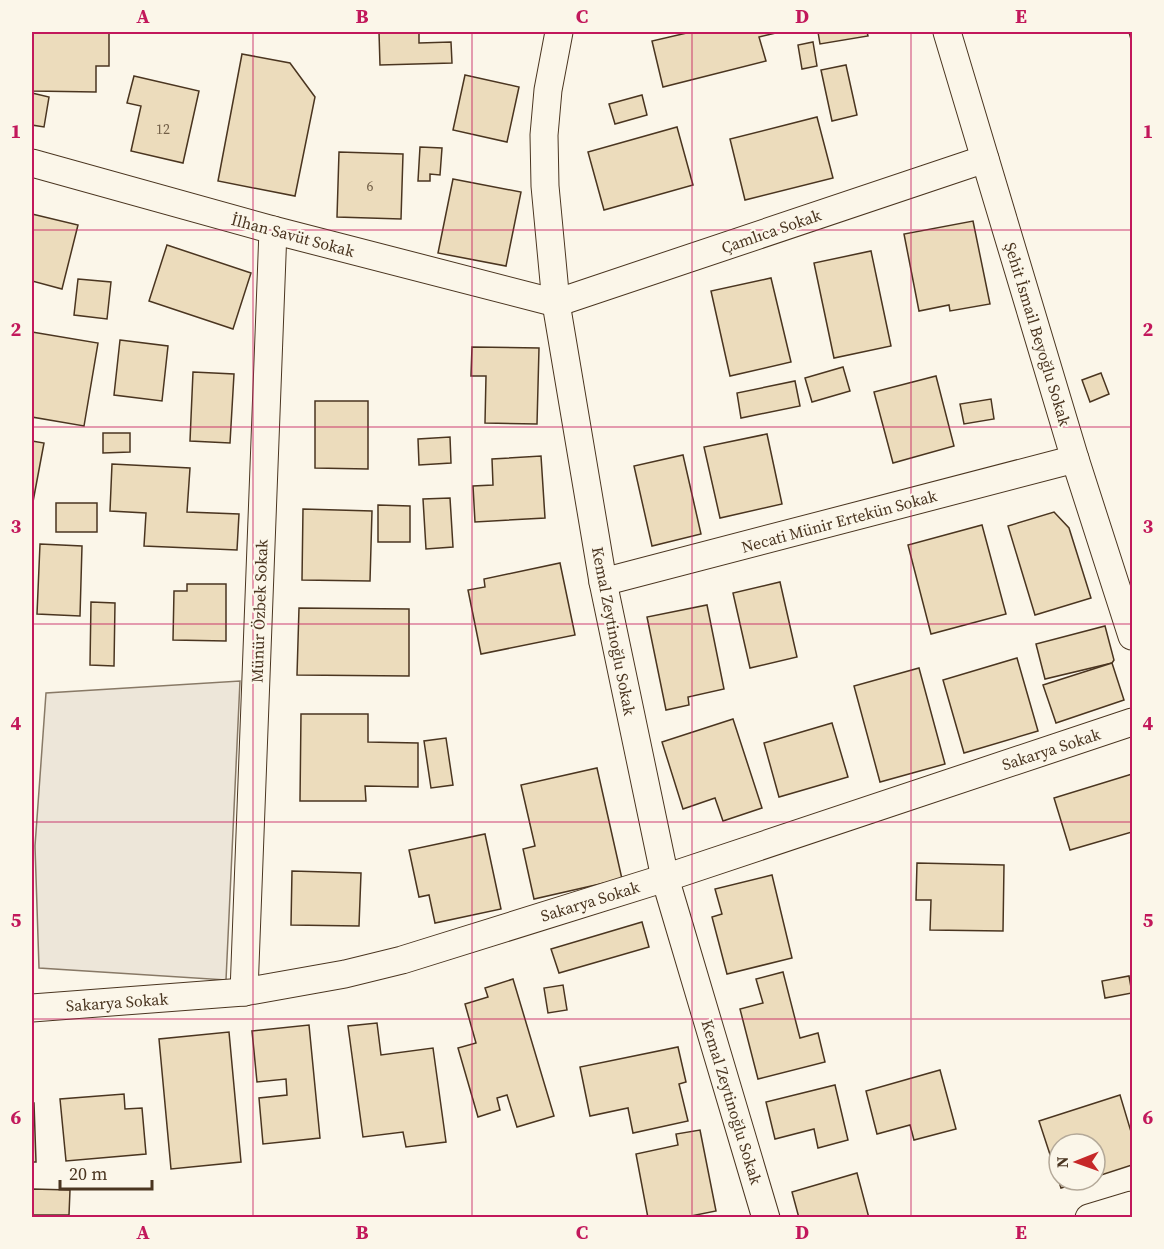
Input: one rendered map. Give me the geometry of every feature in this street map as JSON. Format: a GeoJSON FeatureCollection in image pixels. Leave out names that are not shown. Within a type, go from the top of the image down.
{"type":"FeatureCollection","features":[{"type":"Feature","properties":{"kind":"street","name":"Kemal Zeytinoğlu Sokak"},"geometry":{"type":"LineString","coordinates":[[559,32],[548,90],[544,135],[545,186],[556,303],[603,582],[664,878],[766,1218]]}},
{"type":"Feature","properties":{"kind":"street","name":"Şehit İsmail Beyoğlu Sokak"},"geometry":{"type":"LineString","coordinates":[[946,32],[1075,459],[1132,636]]}},
{"type":"Feature","properties":{"kind":"street","name":"Çamlıca Sokak"},"geometry":{"type":"LineString","coordinates":[[556,303],[985,159]]}},
{"type":"Feature","properties":{"kind":"street","name":"İlhan Savüt Sokak"},"geometry":{"type":"LineString","coordinates":[[32,163],[273,230],[556,303]]}},
{"type":"Feature","properties":{"kind":"street","name":"Münür Özbek Sokak"},"geometry":{"type":"LineString","coordinates":[[244,992],[273,230]]}},
{"type":"Feature","properties":{"kind":"street","name":"Necati Münir Ertekün Sokak"},"geometry":{"type":"LineString","coordinates":[[603,582],[1075,459]]}},
{"type":"Feature","properties":{"kind":"street","name":"Sakarya Sokak"},"geometry":{"type":"LineString","coordinates":[[32,1008],[244,992],[345,974],[402,960],[664,878],[1132,722]]}},
{"type":"Feature","properties":{"kind":"street"},"geometry":{"type":"LineString","coordinates":[[1092,1217],[1132,1205]]}},
{"type":"Feature","properties":{"kind":"shaded area"},"geometry":{"type":"Polygon","coordinates":[[[240,681],[226,980],[39,968],[35,846],[46,693],[240,681]]]}},
{"type":"Feature","properties":{"kind":"building"},"geometry":{"type":"Polygon","coordinates":[[[32,32],[109,32],[109,66],[96,66],[96,92],[32,91],[32,32]]]}},
{"type":"Feature","properties":{"kind":"building"},"geometry":{"type":"Polygon","coordinates":[[[379,32],[419,32],[419,43],[451,42],[452,63],[380,65],[379,32]]]}},
{"type":"Feature","properties":{"kind":"building"},"geometry":{"type":"Polygon","coordinates":[[[691,32],[780,32],[759,37],[766,61],[663,87],[652,41],[691,32]]]}},
{"type":"Feature","properties":{"kind":"building"},"geometry":{"type":"Polygon","coordinates":[[[818,32],[867,32],[868,36],[820,44],[818,32]]]}},
{"type":"Feature","properties":{"kind":"building"},"geometry":{"type":"Polygon","coordinates":[[[813,42],[817,66],[802,69],[798,45],[813,42]]]}},
{"type":"Feature","properties":{"kind":"building"},"geometry":{"type":"Polygon","coordinates":[[[242,54],[290,63],[315,97],[295,196],[218,181],[242,54]]]}},
{"type":"Feature","properties":{"kind":"building"},"geometry":{"type":"Polygon","coordinates":[[[846,65],[857,115],[832,121],[821,70],[846,65]]]}},
{"type":"Feature","properties":{"kind":"building"},"geometry":{"type":"Polygon","coordinates":[[[465,75],[519,87],[507,142],[453,130],[465,75]]]}},
{"type":"Feature","properties":{"kind":"building"},"geometry":{"type":"Polygon","coordinates":[[[134,76],[199,91],[183,163],[131,151],[141,106],[127,103],[134,76]]]}},
{"type":"Feature","properties":{"kind":"building"},"geometry":{"type":"Polygon","coordinates":[[[32,93],[49,97],[44,127],[32,125],[32,93]]]}},
{"type":"Feature","properties":{"kind":"building"},"geometry":{"type":"Polygon","coordinates":[[[642,95],[647,115],[615,124],[609,104],[642,95]]]}},
{"type":"Feature","properties":{"kind":"building"},"geometry":{"type":"Polygon","coordinates":[[[817,117],[833,178],[745,200],[730,139],[817,117]]]}},
{"type":"Feature","properties":{"kind":"building"},"geometry":{"type":"Polygon","coordinates":[[[677,127],[693,185],[604,210],[588,152],[677,127]]]}},
{"type":"Feature","properties":{"kind":"building"},"geometry":{"type":"Polygon","coordinates":[[[420,147],[442,148],[440,175],[430,174],[430,181],[418,181],[420,147]]]}},
{"type":"Feature","properties":{"kind":"building"},"geometry":{"type":"Polygon","coordinates":[[[339,152],[403,154],[401,219],[337,217],[339,152]]]}},
{"type":"Feature","properties":{"kind":"building"},"geometry":{"type":"Polygon","coordinates":[[[453,179],[521,192],[506,266],[438,253],[453,179]]]}},
{"type":"Feature","properties":{"kind":"building"},"geometry":{"type":"Polygon","coordinates":[[[32,214],[78,225],[62,289],[32,281],[32,214]]]}},
{"type":"Feature","properties":{"kind":"building"},"geometry":{"type":"Polygon","coordinates":[[[973,221],[990,304],[950,311],[949,305],[919,311],[904,234],[973,221]]]}},
{"type":"Feature","properties":{"kind":"building"},"geometry":{"type":"Polygon","coordinates":[[[167,245],[251,273],[233,329],[149,301],[167,245]]]}},
{"type":"Feature","properties":{"kind":"building"},"geometry":{"type":"Polygon","coordinates":[[[871,251],[891,346],[834,358],[814,263],[871,251]]]}},
{"type":"Feature","properties":{"kind":"building"},"geometry":{"type":"Polygon","coordinates":[[[771,278],[791,362],[730,376],[711,291],[771,278]]]}},
{"type":"Feature","properties":{"kind":"building"},"geometry":{"type":"Polygon","coordinates":[[[78,279],[111,282],[107,319],[74,315],[78,279]]]}},
{"type":"Feature","properties":{"kind":"building"},"geometry":{"type":"Polygon","coordinates":[[[32,332],[98,343],[84,426],[32,417],[32,332]]]}},
{"type":"Feature","properties":{"kind":"building"},"geometry":{"type":"Polygon","coordinates":[[[120,340],[168,346],[162,401],[114,395],[120,340]]]}},
{"type":"Feature","properties":{"kind":"building"},"geometry":{"type":"Polygon","coordinates":[[[472,347],[539,348],[537,424],[485,423],[486,376],[471,376],[472,347]]]}},
{"type":"Feature","properties":{"kind":"building"},"geometry":{"type":"Polygon","coordinates":[[[843,367],[850,391],[812,402],[805,378],[843,367]]]}},
{"type":"Feature","properties":{"kind":"building"},"geometry":{"type":"Polygon","coordinates":[[[193,372],[234,374],[230,443],[190,441],[193,372]]]}},
{"type":"Feature","properties":{"kind":"building"},"geometry":{"type":"Polygon","coordinates":[[[1101,373],[1109,394],[1090,402],[1082,380],[1101,373]]]}},
{"type":"Feature","properties":{"kind":"building"},"geometry":{"type":"Polygon","coordinates":[[[936,376],[954,446],[893,463],[874,392],[936,376]]]}},
{"type":"Feature","properties":{"kind":"building"},"geometry":{"type":"Polygon","coordinates":[[[795,381],[800,406],[741,418],[737,393],[795,381]]]}},
{"type":"Feature","properties":{"kind":"building"},"geometry":{"type":"Polygon","coordinates":[[[991,399],[994,419],[964,424],[960,404],[991,399]]]}},
{"type":"Feature","properties":{"kind":"building"},"geometry":{"type":"Polygon","coordinates":[[[315,401],[368,401],[368,469],[315,468],[315,401]]]}},
{"type":"Feature","properties":{"kind":"building"},"geometry":{"type":"Polygon","coordinates":[[[103,433],[130,433],[130,452],[103,453],[103,433]]]}},
{"type":"Feature","properties":{"kind":"building"},"geometry":{"type":"Polygon","coordinates":[[[767,434],[782,504],[720,518],[704,447],[767,434]]]}},
{"type":"Feature","properties":{"kind":"building"},"geometry":{"type":"Polygon","coordinates":[[[450,437],[451,463],[419,465],[418,439],[450,437]]]}},
{"type":"Feature","properties":{"kind":"building"},"geometry":{"type":"Polygon","coordinates":[[[32,441],[44,443],[32,507],[32,441]]]}},
{"type":"Feature","properties":{"kind":"building"},"geometry":{"type":"Polygon","coordinates":[[[683,455],[701,534],[652,546],[634,466],[683,455]]]}},
{"type":"Feature","properties":{"kind":"building"},"geometry":{"type":"Polygon","coordinates":[[[541,456],[545,518],[475,522],[473,486],[493,485],[492,459],[541,456]]]}},
{"type":"Feature","properties":{"kind":"building"},"geometry":{"type":"Polygon","coordinates":[[[112,464],[190,468],[187,512],[239,514],[237,550],[144,546],[146,513],[110,511],[112,464]]]}},
{"type":"Feature","properties":{"kind":"building"},"geometry":{"type":"Polygon","coordinates":[[[450,498],[453,547],[426,549],[423,499],[450,498]]]}},
{"type":"Feature","properties":{"kind":"building"},"geometry":{"type":"Polygon","coordinates":[[[56,503],[97,503],[97,532],[56,532],[56,503]]]}},
{"type":"Feature","properties":{"kind":"building"},"geometry":{"type":"Polygon","coordinates":[[[378,505],[410,506],[410,542],[378,542],[378,505]]]}},
{"type":"Feature","properties":{"kind":"building"},"geometry":{"type":"Polygon","coordinates":[[[303,509],[372,511],[370,581],[302,580],[303,509]]]}},
{"type":"Feature","properties":{"kind":"building"},"geometry":{"type":"Polygon","coordinates":[[[1054,512],[1069,528],[1091,598],[1035,615],[1008,526],[1054,512]]]}},
{"type":"Feature","properties":{"kind":"building"},"geometry":{"type":"Polygon","coordinates":[[[982,525],[1006,614],[931,634],[908,545],[982,525]]]}},
{"type":"Feature","properties":{"kind":"building"},"geometry":{"type":"Polygon","coordinates":[[[40,544],[82,546],[80,616],[37,614],[40,544]]]}},
{"type":"Feature","properties":{"kind":"building"},"geometry":{"type":"Polygon","coordinates":[[[560,563],[575,635],[481,654],[468,590],[485,587],[484,579],[560,563]]]}},
{"type":"Feature","properties":{"kind":"building"},"geometry":{"type":"Polygon","coordinates":[[[780,582],[797,657],[750,668],[733,593],[780,582]]]}},
{"type":"Feature","properties":{"kind":"building"},"geometry":{"type":"Polygon","coordinates":[[[187,584],[226,584],[226,641],[173,640],[174,591],[187,591],[187,584]]]}},
{"type":"Feature","properties":{"kind":"building"},"geometry":{"type":"Polygon","coordinates":[[[91,602],[115,603],[114,666],[90,665],[91,602]]]}},
{"type":"Feature","properties":{"kind":"building"},"geometry":{"type":"Polygon","coordinates":[[[707,605],[724,689],[688,697],[689,705],[666,710],[647,617],[707,605]]]}},
{"type":"Feature","properties":{"kind":"building"},"geometry":{"type":"Polygon","coordinates":[[[299,608],[409,609],[409,676],[297,675],[299,608]]]}},
{"type":"Feature","properties":{"kind":"building"},"geometry":{"type":"Polygon","coordinates":[[[1105,626],[1114,660],[1112,663],[1045,679],[1036,644],[1105,626]]]}},
{"type":"Feature","properties":{"kind":"building"},"geometry":{"type":"Polygon","coordinates":[[[1017,658],[1038,731],[964,753],[943,680],[1017,658]]]}},
{"type":"Feature","properties":{"kind":"building"},"geometry":{"type":"Polygon","coordinates":[[[1112,663],[1124,700],[1056,723],[1043,685],[1112,663]]]}},
{"type":"Feature","properties":{"kind":"building"},"geometry":{"type":"Polygon","coordinates":[[[919,668],[945,764],[880,782],[854,686],[919,668]]]}},
{"type":"Feature","properties":{"kind":"building"},"geometry":{"type":"Polygon","coordinates":[[[301,714],[368,714],[368,742],[418,743],[418,787],[365,786],[366,801],[300,801],[301,714]]]}},
{"type":"Feature","properties":{"kind":"building"},"geometry":{"type":"Polygon","coordinates":[[[733,719],[762,808],[723,821],[715,798],[683,809],[662,742],[733,719]]]}},
{"type":"Feature","properties":{"kind":"building"},"geometry":{"type":"Polygon","coordinates":[[[832,723],[848,777],[779,797],[764,743],[832,723]]]}},
{"type":"Feature","properties":{"kind":"building"},"geometry":{"type":"Polygon","coordinates":[[[446,738],[453,785],[431,788],[424,741],[446,738]]]}},
{"type":"Feature","properties":{"kind":"building"},"geometry":{"type":"Polygon","coordinates":[[[597,768],[622,879],[534,899],[523,849],[535,846],[521,785],[597,768]]]}},
{"type":"Feature","properties":{"kind":"building"},"geometry":{"type":"Polygon","coordinates":[[[1132,774],[1132,832],[1070,850],[1054,798],[1132,774]]]}},
{"type":"Feature","properties":{"kind":"building"},"geometry":{"type":"Polygon","coordinates":[[[485,834],[501,909],[435,923],[429,895],[419,897],[409,850],[485,834]]]}},
{"type":"Feature","properties":{"kind":"building"},"geometry":{"type":"Polygon","coordinates":[[[917,863],[1004,865],[1003,931],[930,930],[931,900],[916,900],[917,863]]]}},
{"type":"Feature","properties":{"kind":"building"},"geometry":{"type":"Polygon","coordinates":[[[292,871],[361,873],[359,926],[291,925],[292,871]]]}},
{"type":"Feature","properties":{"kind":"building"},"geometry":{"type":"Polygon","coordinates":[[[772,875],[792,958],[727,974],[712,917],[722,914],[715,889],[772,875]]]}},
{"type":"Feature","properties":{"kind":"building"},"geometry":{"type":"Polygon","coordinates":[[[642,922],[649,947],[559,973],[551,949],[642,922]]]}},
{"type":"Feature","properties":{"kind":"building"},"geometry":{"type":"Polygon","coordinates":[[[783,972],[800,1038],[818,1033],[825,1062],[758,1079],[740,1009],[763,1003],[756,979],[783,972]]]}},
{"type":"Feature","properties":{"kind":"building"},"geometry":{"type":"Polygon","coordinates":[[[1129,976],[1132,993],[1105,998],[1102,981],[1129,976]]]}},
{"type":"Feature","properties":{"kind":"building"},"geometry":{"type":"Polygon","coordinates":[[[513,979],[554,1116],[517,1127],[507,1095],[497,1098],[500,1110],[478,1117],[458,1048],[476,1043],[465,1004],[488,997],[485,988],[513,979]]]}},
{"type":"Feature","properties":{"kind":"building"},"geometry":{"type":"Polygon","coordinates":[[[563,985],[567,1010],[548,1013],[544,988],[563,985]]]}},
{"type":"Feature","properties":{"kind":"building"},"geometry":{"type":"Polygon","coordinates":[[[377,1023],[381,1055],[433,1048],[446,1142],[406,1147],[403,1132],[363,1137],[348,1026],[377,1023]]]}},
{"type":"Feature","properties":{"kind":"building"},"geometry":{"type":"Polygon","coordinates":[[[309,1025],[320,1138],[263,1144],[259,1098],[287,1095],[286,1079],[257,1082],[252,1031],[309,1025]]]}},
{"type":"Feature","properties":{"kind":"building"},"geometry":{"type":"Polygon","coordinates":[[[229,1032],[241,1162],[171,1169],[159,1039],[229,1032]]]}},
{"type":"Feature","properties":{"kind":"building"},"geometry":{"type":"Polygon","coordinates":[[[678,1047],[686,1082],[679,1084],[688,1121],[633,1133],[628,1108],[590,1116],[580,1067],[678,1047]]]}},
{"type":"Feature","properties":{"kind":"building"},"geometry":{"type":"Polygon","coordinates":[[[940,1070],[956,1129],[914,1140],[910,1125],[877,1134],[866,1091],[940,1070]]]}},
{"type":"Feature","properties":{"kind":"building"},"geometry":{"type":"Polygon","coordinates":[[[835,1085],[848,1140],[818,1148],[814,1129],[775,1139],[766,1102],[835,1085]]]}},
{"type":"Feature","properties":{"kind":"building"},"geometry":{"type":"Polygon","coordinates":[[[124,1094],[125,1109],[142,1108],[146,1154],[66,1161],[60,1099],[124,1094]]]}},
{"type":"Feature","properties":{"kind":"building"},"geometry":{"type":"Polygon","coordinates":[[[1120,1095],[1132,1135],[1132,1165],[1107,1173],[1107,1132],[1047,1132],[1047,1145],[1039,1121],[1120,1095]]]}},
{"type":"Feature","properties":{"kind":"building"},"geometry":{"type":"Polygon","coordinates":[[[32,1103],[34,1103],[36,1162],[32,1162],[32,1103]]]}},
{"type":"Feature","properties":{"kind":"building"},"geometry":{"type":"Polygon","coordinates":[[[700,1130],[716,1211],[681,1218],[648,1218],[636,1154],[678,1145],[676,1134],[700,1130]]]}},
{"type":"Feature","properties":{"kind":"building"},"geometry":{"type":"Polygon","coordinates":[[[857,1173],[869,1218],[799,1218],[792,1192],[857,1173]]]}},
{"type":"Feature","properties":{"kind":"building"},"geometry":{"type":"Polygon","coordinates":[[[32,1189],[70,1190],[69,1215],[32,1215],[32,1189]]]}},
{"type":"Feature","properties":{"kind":"fence"},"geometry":{"type":"LineString","coordinates":[[1129,32],[1132,43]]}}]}
